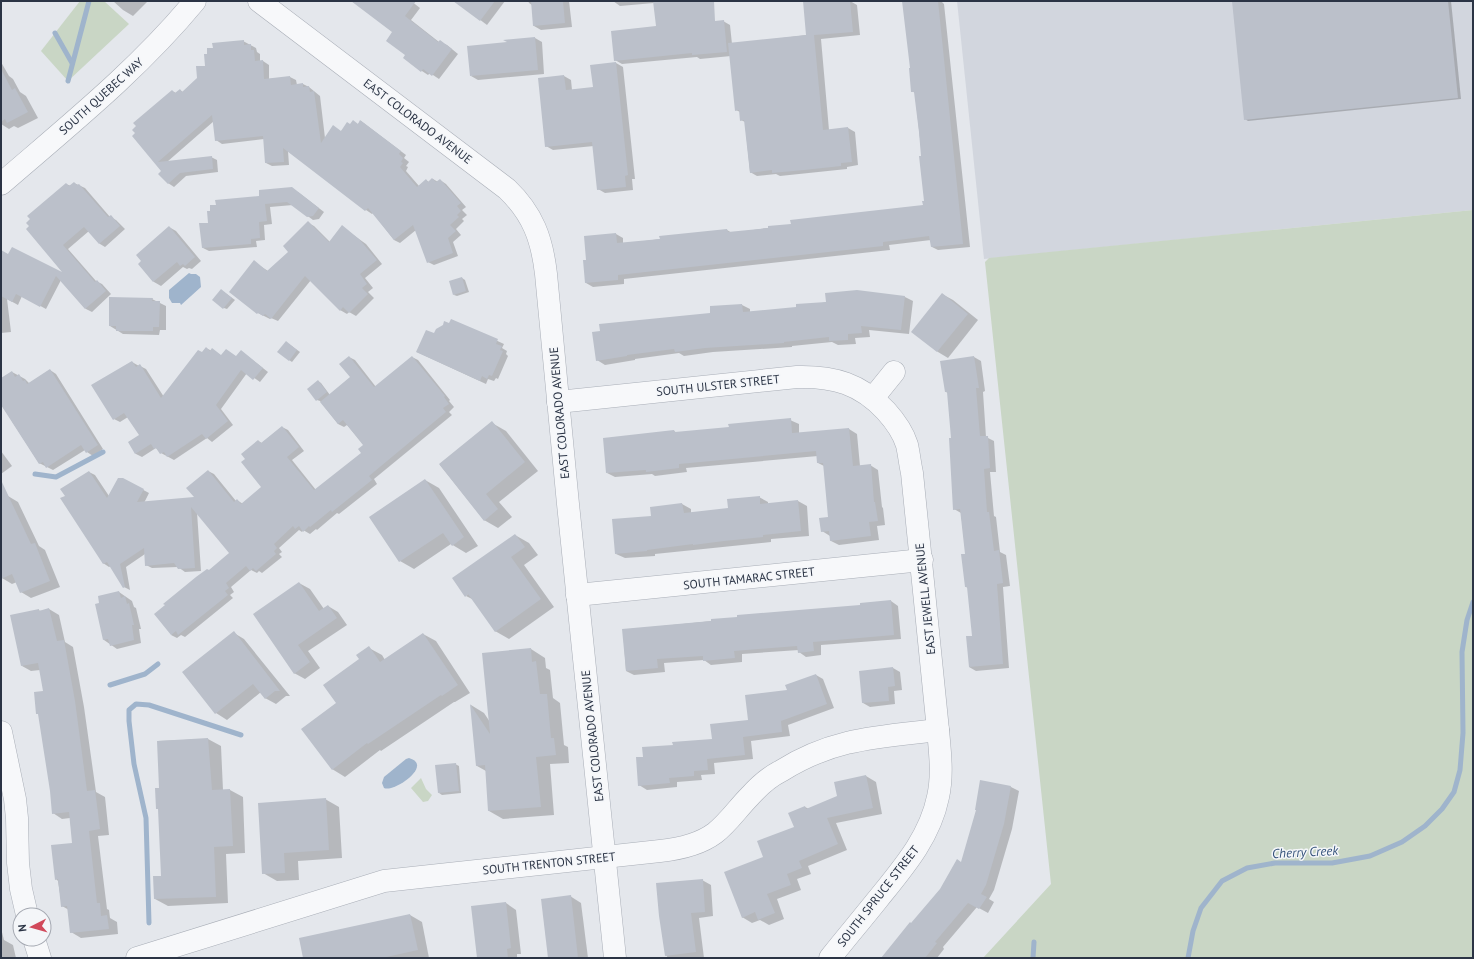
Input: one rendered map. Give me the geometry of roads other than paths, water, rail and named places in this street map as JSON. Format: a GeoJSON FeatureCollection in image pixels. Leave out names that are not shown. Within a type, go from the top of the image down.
{"type":"FeatureCollection","features":[{"type":"Feature","properties":{"kind":"street","name":"SOUTH QUEBEC WAY"},"geometry":{"type":"LineString","coordinates":[[1,184],[127,73],[195,1]]}},
{"type":"Feature","properties":{"kind":"street","name":"EAST COLORADO AVENUE"},"geometry":{"type":"LineString","coordinates":[[259,1],[496,180],[523,206],[534,226],[544,254],[577,595],[615,958]]}},
{"type":"Feature","properties":{"kind":"street"},"geometry":{"type":"LineString","coordinates":[[873,398],[894,372]]}},
{"type":"Feature","properties":{"kind":"street","name":"SOUTH ULSTER STREET"},"geometry":{"type":"LineString","coordinates":[[558,402],[810,377],[828,378],[846,383],[858,388],[873,398]]}},
{"type":"Feature","properties":{"kind":"street","name":"EAST JEWELL AVENUE"},"geometry":{"type":"LineString","coordinates":[[873,398],[894,420],[902,433],[907,445],[912,473],[922,560],[941,772],[935,811]]}},
{"type":"Feature","properties":{"kind":"street","name":"SOUTH TAMARAC STREET"},"geometry":{"type":"LineString","coordinates":[[577,595],[922,560]]}},
{"type":"Feature","properties":{"kind":"street","name":"SOUTH TRENTON STREET"},"geometry":{"type":"LineString","coordinates":[[137,958],[377,882],[672,849],[701,842],[715,833],[769,778],[791,764],[838,744],[938,730]]}},
{"type":"Feature","properties":{"kind":"street"},"geometry":{"type":"LineString","coordinates":[[1,732],[4,753],[15,799],[18,863],[21,889],[25,907]]}},
{"type":"Feature","properties":{"kind":"street","name":"SOUTH SPRUCE STREET"},"geometry":{"type":"LineString","coordinates":[[830,958],[908,862],[928,829],[935,811]]}},
{"type":"Feature","properties":{"kind":"street"},"geometry":{"type":"LineString","coordinates":[[37,947],[40,958]]}},
{"type":"Feature","properties":{"kind":"water"},"geometry":{"type":"Polygon","coordinates":[[[189,273],[196,274],[200,277],[201,287],[181,305],[180,303],[172,303],[169,298],[169,290],[189,273]]]}},
{"type":"Feature","properties":{"kind":"water"},"geometry":{"type":"Polygon","coordinates":[[[409,758],[416,762],[417,766],[415,772],[410,778],[396,786],[384,788],[382,783],[384,777],[409,758]]]}},
{"type":"Feature","properties":{"kind":"waterway"},"geometry":{"type":"LineString","coordinates":[[68,81],[89,1]]}},
{"type":"Feature","properties":{"kind":"waterway"},"geometry":{"type":"LineString","coordinates":[[55,33],[72,63]]}},
{"type":"Feature","properties":{"kind":"waterway"},"geometry":{"type":"LineString","coordinates":[[35,474],[56,477],[103,452]]}},
{"type":"Feature","properties":{"kind":"waterway","name":"Cherry Creek"},"geometry":{"type":"LineString","coordinates":[[1188,958],[1193,931],[1201,908],[1222,881],[1247,868],[1275,863],[1332,863],[1370,856],[1402,842],[1425,826],[1442,809],[1454,792],[1460,770],[1463,733],[1462,652],[1467,620],[1473,602]]}},
{"type":"Feature","properties":{"kind":"waterway"},"geometry":{"type":"LineString","coordinates":[[110,685],[145,674],[158,664]]}},
{"type":"Feature","properties":{"kind":"waterway"},"geometry":{"type":"LineString","coordinates":[[149,923],[146,818],[134,764],[129,710],[136,704],[149,705],[241,735]]}},
{"type":"Feature","properties":{"kind":"waterway"},"geometry":{"type":"LineString","coordinates":[[1033,958],[1034,942]]}}]}
